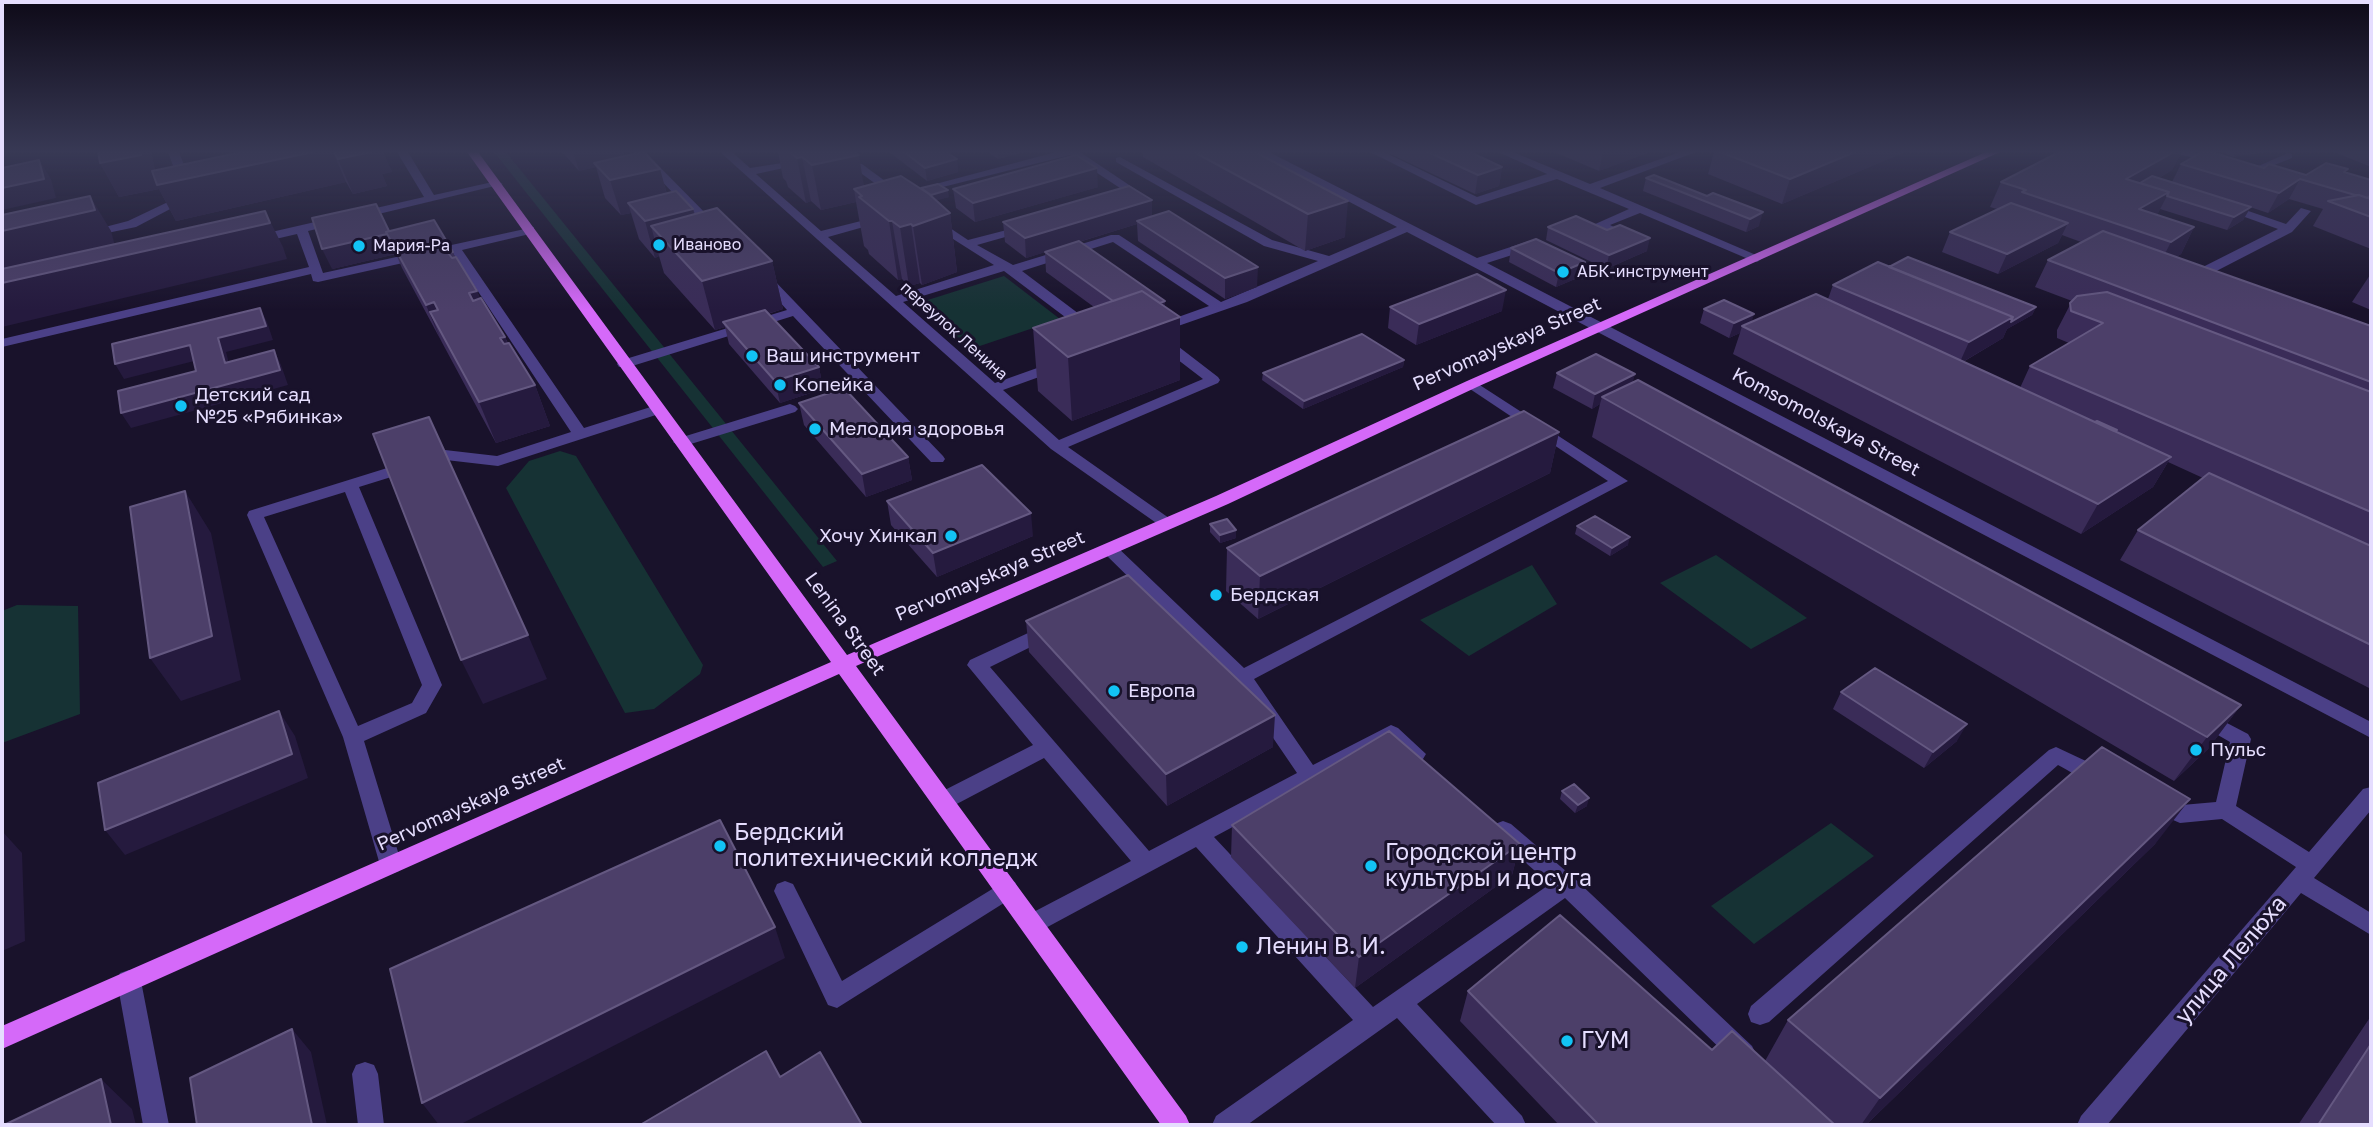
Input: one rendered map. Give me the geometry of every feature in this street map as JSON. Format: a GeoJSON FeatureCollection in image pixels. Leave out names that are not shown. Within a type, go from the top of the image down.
{"type":"FeatureCollection","features":[{"type":"Feature","properties":{"kind":"main road","name":"Lenina Street"},"geometry":{"type":"LineString","coordinates":[[512,205],[624,365],[1177,1125]]}},
{"type":"Feature","properties":{"kind":"main road","name":"Pervomayskaya Street"},"geometry":{"type":"LineString","coordinates":[[2,1038],[1168,523],[1472,384],[1877,205]]}},
{"type":"Feature","properties":{"kind":"street"},"geometry":{"type":"LineString","coordinates":[[68,237],[133,231],[177,205]]}},
{"type":"Feature","properties":{"kind":"street"},"geometry":{"type":"LineString","coordinates":[[247,241],[407,205]]}},
{"type":"Feature","properties":{"kind":"street"},"geometry":{"type":"LineString","coordinates":[[690,205],[720,236]]}},
{"type":"Feature","properties":{"kind":"street","name":"переулок Ленина"},"geometry":{"type":"LineString","coordinates":[[786,205],[1057,446],[1168,523]]}},
{"type":"Feature","properties":{"kind":"street"},"geometry":{"type":"LineString","coordinates":[[1200,205],[1268,243],[1328,260]]}},
{"type":"Feature","properties":{"kind":"street","name":"Komsomolskaya Street"},"geometry":{"type":"LineString","coordinates":[[1363,205],[2371,731]]}},
{"type":"Feature","properties":{"kind":"street"},"geometry":{"type":"LineString","coordinates":[[1630,205],[1757,258]]}},
{"type":"Feature","properties":{"kind":"street"},"geometry":{"type":"LineString","coordinates":[[2219,205],[2288,229]]}},
{"type":"Feature","properties":{"kind":"street"},"geometry":{"type":"LineString","coordinates":[[1640,209],[1599,225],[1642,244]]}},
{"type":"Feature","properties":{"kind":"street"},"geometry":{"type":"LineString","coordinates":[[2217,286],[2191,277],[2288,229],[2305,211]]}},
{"type":"Feature","properties":{"kind":"street"},"geometry":{"type":"LineString","coordinates":[[820,235],[892,215]]}},
{"type":"Feature","properties":{"kind":"street"},"geometry":{"type":"LineString","coordinates":[[926,215],[966,244],[1009,268],[1101,338]]}},
{"type":"Feature","properties":{"kind":"street"},"geometry":{"type":"LineString","coordinates":[[966,244],[1032,225]]}},
{"type":"Feature","properties":{"kind":"street"},"geometry":{"type":"LineString","coordinates":[[1057,446],[1213,380],[1150,332],[1219,307],[1407,227]]}},
{"type":"Feature","properties":{"kind":"street"},"geometry":{"type":"LineString","coordinates":[[301,229],[318,278],[530,230]]}},
{"type":"Feature","properties":{"kind":"street"},"geometry":{"type":"LineString","coordinates":[[894,301],[1115,238],[1219,307]]}},
{"type":"Feature","properties":{"kind":"street"},"geometry":{"type":"LineString","coordinates":[[1476,262],[1539,242],[1548,247]]}},
{"type":"Feature","properties":{"kind":"street"},"geometry":{"type":"LineString","coordinates":[[455,248],[580,435]]}},
{"type":"Feature","properties":{"kind":"street"},"geometry":{"type":"LineString","coordinates":[[2,343],[316,269]]}},
{"type":"Feature","properties":{"kind":"street"},"geometry":{"type":"LineString","coordinates":[[759,274],[937,459]]}},
{"type":"Feature","properties":{"kind":"street"},"geometry":{"type":"LineString","coordinates":[[624,365],[797,311]]}},
{"type":"Feature","properties":{"kind":"street"},"geometry":{"type":"LineString","coordinates":[[993,389],[1076,359]]}},
{"type":"Feature","properties":{"kind":"street"},"geometry":{"type":"LineString","coordinates":[[1242,677],[1620,481],[1472,384]]}},
{"type":"Feature","properties":{"kind":"street"},"geometry":{"type":"LineString","coordinates":[[391,865],[353,737],[255,515],[445,455],[498,461],[657,410]]}},
{"type":"Feature","properties":{"kind":"street"},"geometry":{"type":"LineString","coordinates":[[681,442],[790,410]]}},
{"type":"Feature","properties":{"kind":"street"},"geometry":{"type":"LineString","coordinates":[[350,485],[432,685],[419,708],[353,737]]}},
{"type":"Feature","properties":{"kind":"street"},"geometry":{"type":"LineString","coordinates":[[1109,549],[1242,677],[1310,776]]}},
{"type":"Feature","properties":{"kind":"street"},"geometry":{"type":"LineString","coordinates":[[1121,595],[1145,584]]}},
{"type":"Feature","properties":{"kind":"street"},"geometry":{"type":"LineString","coordinates":[[1061,624],[977,665],[1146,863]]}},
{"type":"Feature","properties":{"kind":"street"},"geometry":{"type":"LineString","coordinates":[[2193,711],[2241,738],[2225,810]]}},
{"type":"Feature","properties":{"kind":"street"},"geometry":{"type":"LineString","coordinates":[[1032,924],[1391,733],[1431,767]]}},
{"type":"Feature","properties":{"kind":"street"},"geometry":{"type":"LineString","coordinates":[[943,801],[1047,747]]}},
{"type":"Feature","properties":{"kind":"street"},"geometry":{"type":"LineString","coordinates":[[1760,1014],[2056,755],[2118,785]]}},
{"type":"Feature","properties":{"kind":"street","name":"улица Лелюха"},"geometry":{"type":"LineString","coordinates":[[2090,1125],[2371,795]]}},
{"type":"Feature","properties":{"kind":"street"},"geometry":{"type":"LineString","coordinates":[[2143,797],[2180,814],[2225,810],[2371,925]]}},
{"type":"Feature","properties":{"kind":"street"},"geometry":{"type":"LineString","coordinates":[[1490,819],[1566,885],[1757,1068]]}},
{"type":"Feature","properties":{"kind":"street"},"geometry":{"type":"LineString","coordinates":[[1198,835],[1371,1022]]}},
{"type":"Feature","properties":{"kind":"street"},"geometry":{"type":"LineString","coordinates":[[1225,1125],[1566,885]]}},
{"type":"Feature","properties":{"kind":"street"},"geometry":{"type":"LineString","coordinates":[[785,891],[836,997],[1007,889]]}},
{"type":"Feature","properties":{"kind":"street"},"geometry":{"type":"LineString","coordinates":[[129,981],[156,1125]]}},
{"type":"Feature","properties":{"kind":"street"},"geometry":{"type":"LineString","coordinates":[[1399,1002],[1513,1125]]}},
{"type":"Feature","properties":{"kind":"street"},"geometry":{"type":"LineString","coordinates":[[365,1074],[371,1125]]}},
{"type":"Feature","properties":{"kind":"green space"},"geometry":{"type":"Polygon","coordinates":[[[536,205],[549,205],[837,561],[823,567],[536,205]]]}},
{"type":"Feature","properties":{"kind":"green space"},"geometry":{"type":"Polygon","coordinates":[[[1004,276],[1060,319],[968,350],[915,304],[1004,276]]]}},
{"type":"Feature","properties":{"kind":"green space"},"geometry":{"type":"Polygon","coordinates":[[[560,451],[576,456],[703,665],[700,674],[654,709],[625,713],[506,488],[529,461],[560,451]]]}},
{"type":"Feature","properties":{"kind":"green space"},"geometry":{"type":"Polygon","coordinates":[[[1716,555],[1807,618],[1751,649],[1660,583],[1716,555]]]}},
{"type":"Feature","properties":{"kind":"green space"},"geometry":{"type":"Polygon","coordinates":[[[1532,565],[1557,604],[1469,656],[1420,620],[1532,565]]]}},
{"type":"Feature","properties":{"kind":"green space"},"geometry":{"type":"Polygon","coordinates":[[[17,605],[78,606],[80,714],[2,743],[2,611],[17,605]]]}},
{"type":"Feature","properties":{"kind":"green space"},"geometry":{"type":"Polygon","coordinates":[[[1831,823],[1874,856],[1754,944],[1711,906],[1831,823]]]}},
{"type":"Feature","properties":{"kind":"building"},"geometry":{"type":"Polygon","coordinates":[[[50,205],[93,205],[95,210],[2,231],[2,215],[50,205]]]}},
{"type":"Feature","properties":{"kind":"building"},"geometry":{"type":"Polygon","coordinates":[[[376,205],[389,231],[387,234],[322,249],[312,218],[376,205]]]}},
{"type":"Feature","properties":{"kind":"building"},"geometry":{"type":"Polygon","coordinates":[[[630,205],[689,205],[693,209],[645,221],[630,205]]]}},
{"type":"Feature","properties":{"kind":"building"},"geometry":{"type":"Polygon","coordinates":[[[868,205],[941,205],[950,213],[913,226],[911,224],[900,227],[868,205]]]}},
{"type":"Feature","properties":{"kind":"building"},"geometry":{"type":"Polygon","coordinates":[[[1064,205],[1137,205],[1025,238],[1003,222],[1064,205]]]}},
{"type":"Feature","properties":{"kind":"building"},"geometry":{"type":"Polygon","coordinates":[[[1291,205],[1337,205],[1308,214],[1291,205]]]}},
{"type":"Feature","properties":{"kind":"building"},"geometry":{"type":"Polygon","coordinates":[[[1713,205],[1744,205],[1763,212],[1750,219],[1713,205]]]}},
{"type":"Feature","properties":{"kind":"building"},"geometry":{"type":"Polygon","coordinates":[[[2008,205],[2016,205],[2068,223],[2007,254],[1950,232],[2008,205]]]}},
{"type":"Feature","properties":{"kind":"building"},"geometry":{"type":"Polygon","coordinates":[[[2060,205],[2147,205],[2139,209],[2194,227],[2171,242],[2060,205]]]}},
{"type":"Feature","properties":{"kind":"building"},"geometry":{"type":"Polygon","coordinates":[[[2194,205],[2251,207],[2234,217],[2194,205]]]}},
{"type":"Feature","properties":{"kind":"building"},"geometry":{"type":"Polygon","coordinates":[[[2338,205],[2371,205],[2371,217],[2338,205]]]}},
{"type":"Feature","properties":{"kind":"building"},"geometry":{"type":"Polygon","coordinates":[[[717,208],[772,261],[702,281],[651,226],[717,208]]]}},
{"type":"Feature","properties":{"kind":"building"},"geometry":{"type":"Polygon","coordinates":[[[265,211],[270,223],[2,283],[2,269],[265,211]]]}},
{"type":"Feature","properties":{"kind":"building"},"geometry":{"type":"Polygon","coordinates":[[[1169,211],[1258,267],[1225,278],[1137,221],[1169,211]]]}},
{"type":"Feature","properties":{"kind":"building"},"geometry":{"type":"Polygon","coordinates":[[[1576,216],[1607,230],[1620,225],[1650,238],[1609,255],[1548,227],[1576,216]]]}},
{"type":"Feature","properties":{"kind":"building"},"geometry":{"type":"Polygon","coordinates":[[[434,220],[453,252],[448,253],[452,258],[456,257],[477,291],[469,293],[473,301],[481,298],[505,337],[500,338],[504,344],[509,343],[535,385],[479,402],[430,312],[438,310],[434,302],[426,305],[386,232],[434,220]]]}},
{"type":"Feature","properties":{"kind":"building"},"geometry":{"type":"Polygon","coordinates":[[[2103,231],[2371,326],[2371,382],[2048,260],[2103,231]]]}},
{"type":"Feature","properties":{"kind":"building"},"geometry":{"type":"Polygon","coordinates":[[[1536,239],[1585,262],[1559,273],[1511,248],[1536,239]]]}},
{"type":"Feature","properties":{"kind":"building"},"geometry":{"type":"Polygon","coordinates":[[[1079,241],[1165,301],[1160,303],[1142,291],[1113,301],[1045,252],[1079,241]]]}},
{"type":"Feature","properties":{"kind":"building"},"geometry":{"type":"Polygon","coordinates":[[[1908,257],[2036,307],[2011,322],[2013,317],[1889,267],[1908,257]]]}},
{"type":"Feature","properties":{"kind":"building"},"geometry":{"type":"Polygon","coordinates":[[[1878,262],[2013,317],[1969,342],[1833,285],[1878,262]]]}},
{"type":"Feature","properties":{"kind":"building"},"geometry":{"type":"Polygon","coordinates":[[[1477,274],[1506,290],[1419,324],[1390,307],[1477,274]]]}},
{"type":"Feature","properties":{"kind":"building"},"geometry":{"type":"Polygon","coordinates":[[[1142,291],[1180,317],[1068,357],[1033,328],[1142,291]]]}},
{"type":"Feature","properties":{"kind":"building"},"geometry":{"type":"Polygon","coordinates":[[[2107,292],[2371,392],[2371,512],[2030,366],[2103,323],[2071,311],[2070,303],[2077,296],[2107,292]]]}},
{"type":"Feature","properties":{"kind":"building"},"geometry":{"type":"Polygon","coordinates":[[[1816,294],[2171,457],[2098,504],[1742,326],[1816,294]]]}},
{"type":"Feature","properties":{"kind":"building"},"geometry":{"type":"Polygon","coordinates":[[[1724,300],[1754,314],[1734,323],[1704,309],[1724,300]]]}},
{"type":"Feature","properties":{"kind":"building"},"geometry":{"type":"Polygon","coordinates":[[[260,308],[266,326],[218,338],[225,363],[274,350],[280,370],[121,413],[118,391],[196,371],[190,345],[115,364],[112,344],[260,308]]]}},
{"type":"Feature","properties":{"kind":"building"},"geometry":{"type":"Polygon","coordinates":[[[765,310],[819,367],[775,381],[723,322],[765,310]]]}},
{"type":"Feature","properties":{"kind":"building"},"geometry":{"type":"Polygon","coordinates":[[[1362,334],[1404,360],[1304,401],[1263,373],[1362,334]]]}},
{"type":"Feature","properties":{"kind":"building"},"geometry":{"type":"Polygon","coordinates":[[[1596,354],[1635,374],[1595,394],[1557,373],[1596,354]]]}},
{"type":"Feature","properties":{"kind":"building"},"geometry":{"type":"Polygon","coordinates":[[[1638,380],[2241,705],[2207,737],[1602,397],[1638,380]]]}},
{"type":"Feature","properties":{"kind":"building"},"geometry":{"type":"Polygon","coordinates":[[[844,388],[908,457],[862,474],[799,403],[844,388]]]}},
{"type":"Feature","properties":{"kind":"building"},"geometry":{"type":"Polygon","coordinates":[[[1524,411],[1559,432],[1260,576],[1227,548],[1524,411]]]}},
{"type":"Feature","properties":{"kind":"building"},"geometry":{"type":"Polygon","coordinates":[[[429,417],[528,635],[461,660],[373,434],[429,417]]]}},
{"type":"Feature","properties":{"kind":"building"},"geometry":{"type":"Polygon","coordinates":[[[2097,421],[2117,430],[2095,422],[2097,421]]]}},
{"type":"Feature","properties":{"kind":"building"},"geometry":{"type":"Polygon","coordinates":[[[982,465],[1031,513],[933,553],[887,501],[982,465]]]}},
{"type":"Feature","properties":{"kind":"building"},"geometry":{"type":"Polygon","coordinates":[[[2209,473],[2371,546],[2371,645],[2138,530],[2209,473]]]}},
{"type":"Feature","properties":{"kind":"building"},"geometry":{"type":"Polygon","coordinates":[[[185,491],[212,636],[150,658],[130,507],[185,491]]]}},
{"type":"Feature","properties":{"kind":"building"},"geometry":{"type":"Polygon","coordinates":[[[1595,516],[1630,537],[1612,548],[1577,526],[1595,516]]]}},
{"type":"Feature","properties":{"kind":"building"},"geometry":{"type":"Polygon","coordinates":[[[1227,519],[1236,530],[1220,535],[1210,524],[1227,519]]]}},
{"type":"Feature","properties":{"kind":"building"},"geometry":{"type":"Polygon","coordinates":[[[1128,575],[1275,715],[1166,774],[1026,621],[1128,575]]]}},
{"type":"Feature","properties":{"kind":"building"},"geometry":{"type":"Polygon","coordinates":[[[1875,668],[1967,724],[1933,752],[1841,692],[1875,668]]]}},
{"type":"Feature","properties":{"kind":"building"},"geometry":{"type":"Polygon","coordinates":[[[279,711],[292,754],[105,830],[98,783],[279,711]]]}},
{"type":"Feature","properties":{"kind":"building","name":"Городской центр культуры и досуга"},"geometry":{"type":"Polygon","coordinates":[[[1389,731],[1520,844],[1359,957],[1232,825],[1389,731]]]}},
{"type":"Feature","properties":{"kind":"building"},"geometry":{"type":"Polygon","coordinates":[[[2102,747],[2190,799],[1880,1098],[1788,1020],[2102,747]]]}},
{"type":"Feature","properties":{"kind":"building"},"geometry":{"type":"Polygon","coordinates":[[[1574,784],[1589,798],[1578,805],[1562,791],[1574,784]]]}},
{"type":"Feature","properties":{"kind":"building"},"geometry":{"type":"Polygon","coordinates":[[[720,820],[775,927],[422,1103],[390,969],[720,820]]]}},
{"type":"Feature","properties":{"kind":"building","name":"ГУМ"},"geometry":{"type":"Polygon","coordinates":[[[1560,915],[1712,1050],[1732,1031],[1835,1125],[1599,1125],[1468,991],[1560,915]]]}},
{"type":"Feature","properties":{"kind":"building"},"geometry":{"type":"Polygon","coordinates":[[[292,1029],[312,1125],[197,1125],[190,1078],[292,1029]]]}},
{"type":"Feature","properties":{"kind":"building"},"geometry":{"type":"Polygon","coordinates":[[[2371,1044],[2371,1125],[2318,1125],[2371,1044]]]}},
{"type":"Feature","properties":{"kind":"building"},"geometry":{"type":"Polygon","coordinates":[[[766,1051],[780,1077],[820,1052],[862,1125],[640,1125],[766,1051]]]}},
{"type":"Feature","properties":{"kind":"building"},"geometry":{"type":"Polygon","coordinates":[[[101,1079],[111,1125],[4,1125],[101,1079]]]}},
{"type":"Feature","properties":{"kind":"place","name":"Иваново"},"geometry":{"type":"Point","coordinates":[659,245]}},
{"type":"Feature","properties":{"kind":"place","name":"Мария-Ра"},"geometry":{"type":"Point","coordinates":[359,246]}},
{"type":"Feature","properties":{"kind":"place","name":"АБК-инструмент"},"geometry":{"type":"Point","coordinates":[1563,272]}},
{"type":"Feature","properties":{"kind":"place","name":"Ваш инструмент"},"geometry":{"type":"Point","coordinates":[752,356]}},
{"type":"Feature","properties":{"kind":"place","name":"Копейка"},"geometry":{"type":"Point","coordinates":[780,385]}},
{"type":"Feature","properties":{"kind":"place","name":"Детский сад №25 «Рябинка»"},"geometry":{"type":"Point","coordinates":[181,406]}},
{"type":"Feature","properties":{"kind":"place","name":"Мелодия здоровья"},"geometry":{"type":"Point","coordinates":[815,429]}},
{"type":"Feature","properties":{"kind":"place","name":"Хочу Хинкал"},"geometry":{"type":"Point","coordinates":[951,536]}},
{"type":"Feature","properties":{"kind":"place","name":"Бердская"},"geometry":{"type":"Point","coordinates":[1216,595]}},
{"type":"Feature","properties":{"kind":"place","name":"Европа"},"geometry":{"type":"Point","coordinates":[1114,691]}},
{"type":"Feature","properties":{"kind":"place","name":"Пульс"},"geometry":{"type":"Point","coordinates":[2196,750]}},
{"type":"Feature","properties":{"kind":"place","name":"Бердский политехнический колледж"},"geometry":{"type":"Point","coordinates":[720,846]}},
{"type":"Feature","properties":{"kind":"place","name":"Городской центр культуры и досуга"},"geometry":{"type":"Point","coordinates":[1371,866]}},
{"type":"Feature","properties":{"kind":"place","name":"Ленин В. И."},"geometry":{"type":"Point","coordinates":[1242,947]}},
{"type":"Feature","properties":{"kind":"place","name":"ГУМ"},"geometry":{"type":"Point","coordinates":[1567,1041]}}]}
